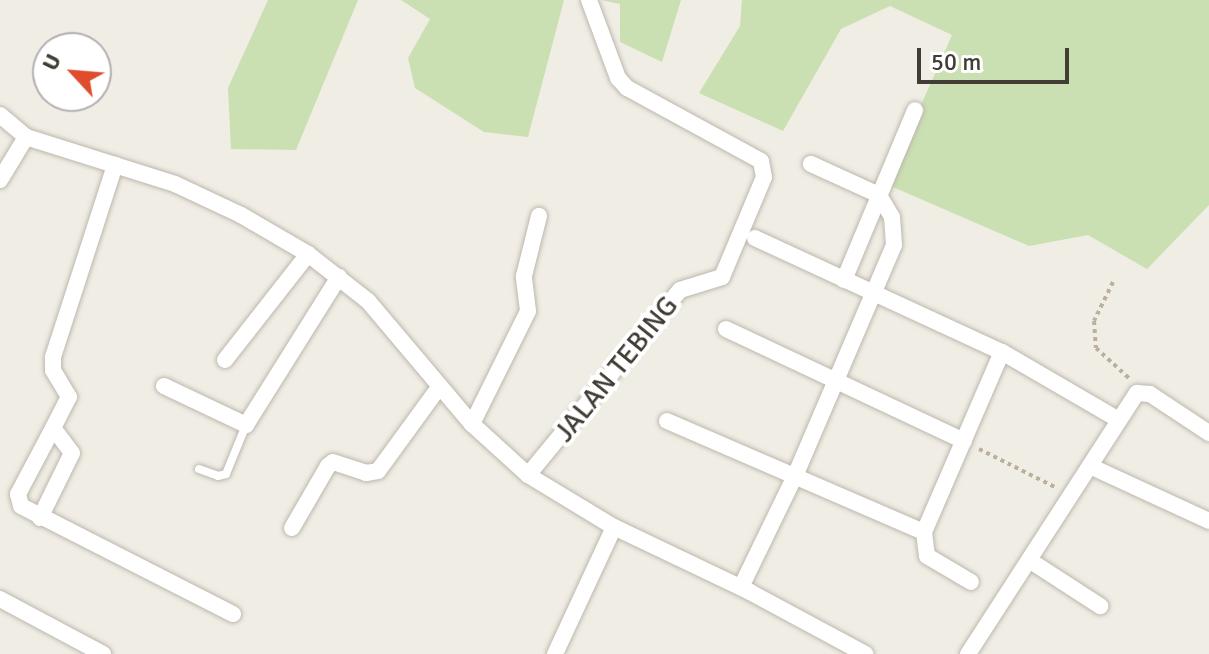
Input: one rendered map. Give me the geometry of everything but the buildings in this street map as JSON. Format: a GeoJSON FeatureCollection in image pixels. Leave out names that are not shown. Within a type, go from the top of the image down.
{"type":"FeatureCollection","features":[{"type":"Feature","properties":{"kind":"street","name":"JALAN TEBING"},"geometry":{"type":"LineString","coordinates":[[528,475],[680,290],[722,277],[764,177],[761,161],[627,88],[618,78],[589,0]]}},
{"type":"Feature","properties":{"kind":"street"},"geometry":{"type":"LineString","coordinates":[[844,280],[915,110]]}},
{"type":"Feature","properties":{"kind":"street"},"geometry":{"type":"LineString","coordinates":[[0,115],[26,137],[175,184],[241,215],[308,254],[368,301],[472,424],[528,475],[614,527],[741,587],[865,654]]}},
{"type":"Feature","properties":{"kind":"street"},"geometry":{"type":"LineString","coordinates":[[0,180],[26,137]]}},
{"type":"Feature","properties":{"kind":"street"},"geometry":{"type":"LineString","coordinates":[[741,587],[795,476],[875,294],[895,234],[892,217],[879,195],[811,164]]}},
{"type":"Feature","properties":{"kind":"street"},"geometry":{"type":"LineString","coordinates":[[115,165],[53,357],[53,370],[69,397],[18,494],[21,506],[233,614]]}},
{"type":"Feature","properties":{"kind":"street"},"geometry":{"type":"LineString","coordinates":[[472,424],[528,311],[524,276],[539,216]]}},
{"type":"Feature","properties":{"kind":"street"},"geometry":{"type":"LineString","coordinates":[[755,238],[1002,352],[1119,420]]}},
{"type":"Feature","properties":{"kind":"street"},"geometry":{"type":"LineString","coordinates":[[225,360],[308,254]]}},
{"type":"Feature","properties":{"kind":"street"},"geometry":{"type":"LineString","coordinates":[[164,386],[246,425],[339,277]]}},
{"type":"Feature","properties":{"kind":"street"},"geometry":{"type":"LineString","coordinates":[[726,329],[964,441]]}},
{"type":"Feature","properties":{"kind":"street"},"geometry":{"type":"LineString","coordinates":[[971,582],[927,556],[924,532],[1002,352]]}},
{"type":"Feature","properties":{"kind":"street"},"geometry":{"type":"LineString","coordinates":[[292,528],[328,466],[333,462],[366,473],[378,471],[440,386]]}},
{"type":"Feature","properties":{"kind":"street"},"geometry":{"type":"LineString","coordinates":[[968,654],[1137,393],[1145,391],[1209,433]]}},
{"type":"Feature","properties":{"kind":"street"},"geometry":{"type":"LineString","coordinates":[[667,421],[924,532]]}},
{"type":"Feature","properties":{"kind":"street"},"geometry":{"type":"LineString","coordinates":[[40,518],[71,459],[69,448],[53,428]]}},
{"type":"Feature","properties":{"kind":"street"},"geometry":{"type":"LineString","coordinates":[[1090,466],[1209,521]]}},
{"type":"Feature","properties":{"kind":"street"},"geometry":{"type":"LineString","coordinates":[[555,654],[614,527]]}},
{"type":"Feature","properties":{"kind":"street"},"geometry":{"type":"LineString","coordinates":[[1029,560],[1100,606]]}},
{"type":"Feature","properties":{"kind":"street"},"geometry":{"type":"LineString","coordinates":[[0,599],[103,654]]}},
{"type":"Feature","properties":{"kind":"lane"},"geometry":{"type":"LineString","coordinates":[[199,469],[218,476],[226,474],[246,425]]}},
{"type":"Feature","properties":{"kind":"path"},"geometry":{"type":"LineString","coordinates":[[1113,282],[1094,321],[1096,348],[1145,391]]}},
{"type":"Feature","properties":{"kind":"path"},"geometry":{"type":"LineString","coordinates":[[964,441],[1070,495]]}},
{"type":"Feature","properties":{"kind":"green space"},"geometry":{"type":"Polygon","coordinates":[[[268,0],[358,0],[296,150],[231,149],[228,88],[268,0]]]}},
{"type":"Feature","properties":{"kind":"green space"},"geometry":{"type":"Polygon","coordinates":[[[401,0],[564,0],[528,137],[484,132],[415,88],[408,58],[430,19],[401,0]]]}},
{"type":"Feature","properties":{"kind":"green space"},"geometry":{"type":"Polygon","coordinates":[[[601,0],[681,0],[662,62],[620,42],[620,4],[601,0]]]}},
{"type":"Feature","properties":{"kind":"green space"},"geometry":{"type":"Polygon","coordinates":[[[742,0],[1209,0],[1209,205],[1147,269],[1088,235],[1029,246],[886,184],[952,35],[890,6],[841,29],[783,131],[699,93],[740,26],[742,0]]]}}]}
